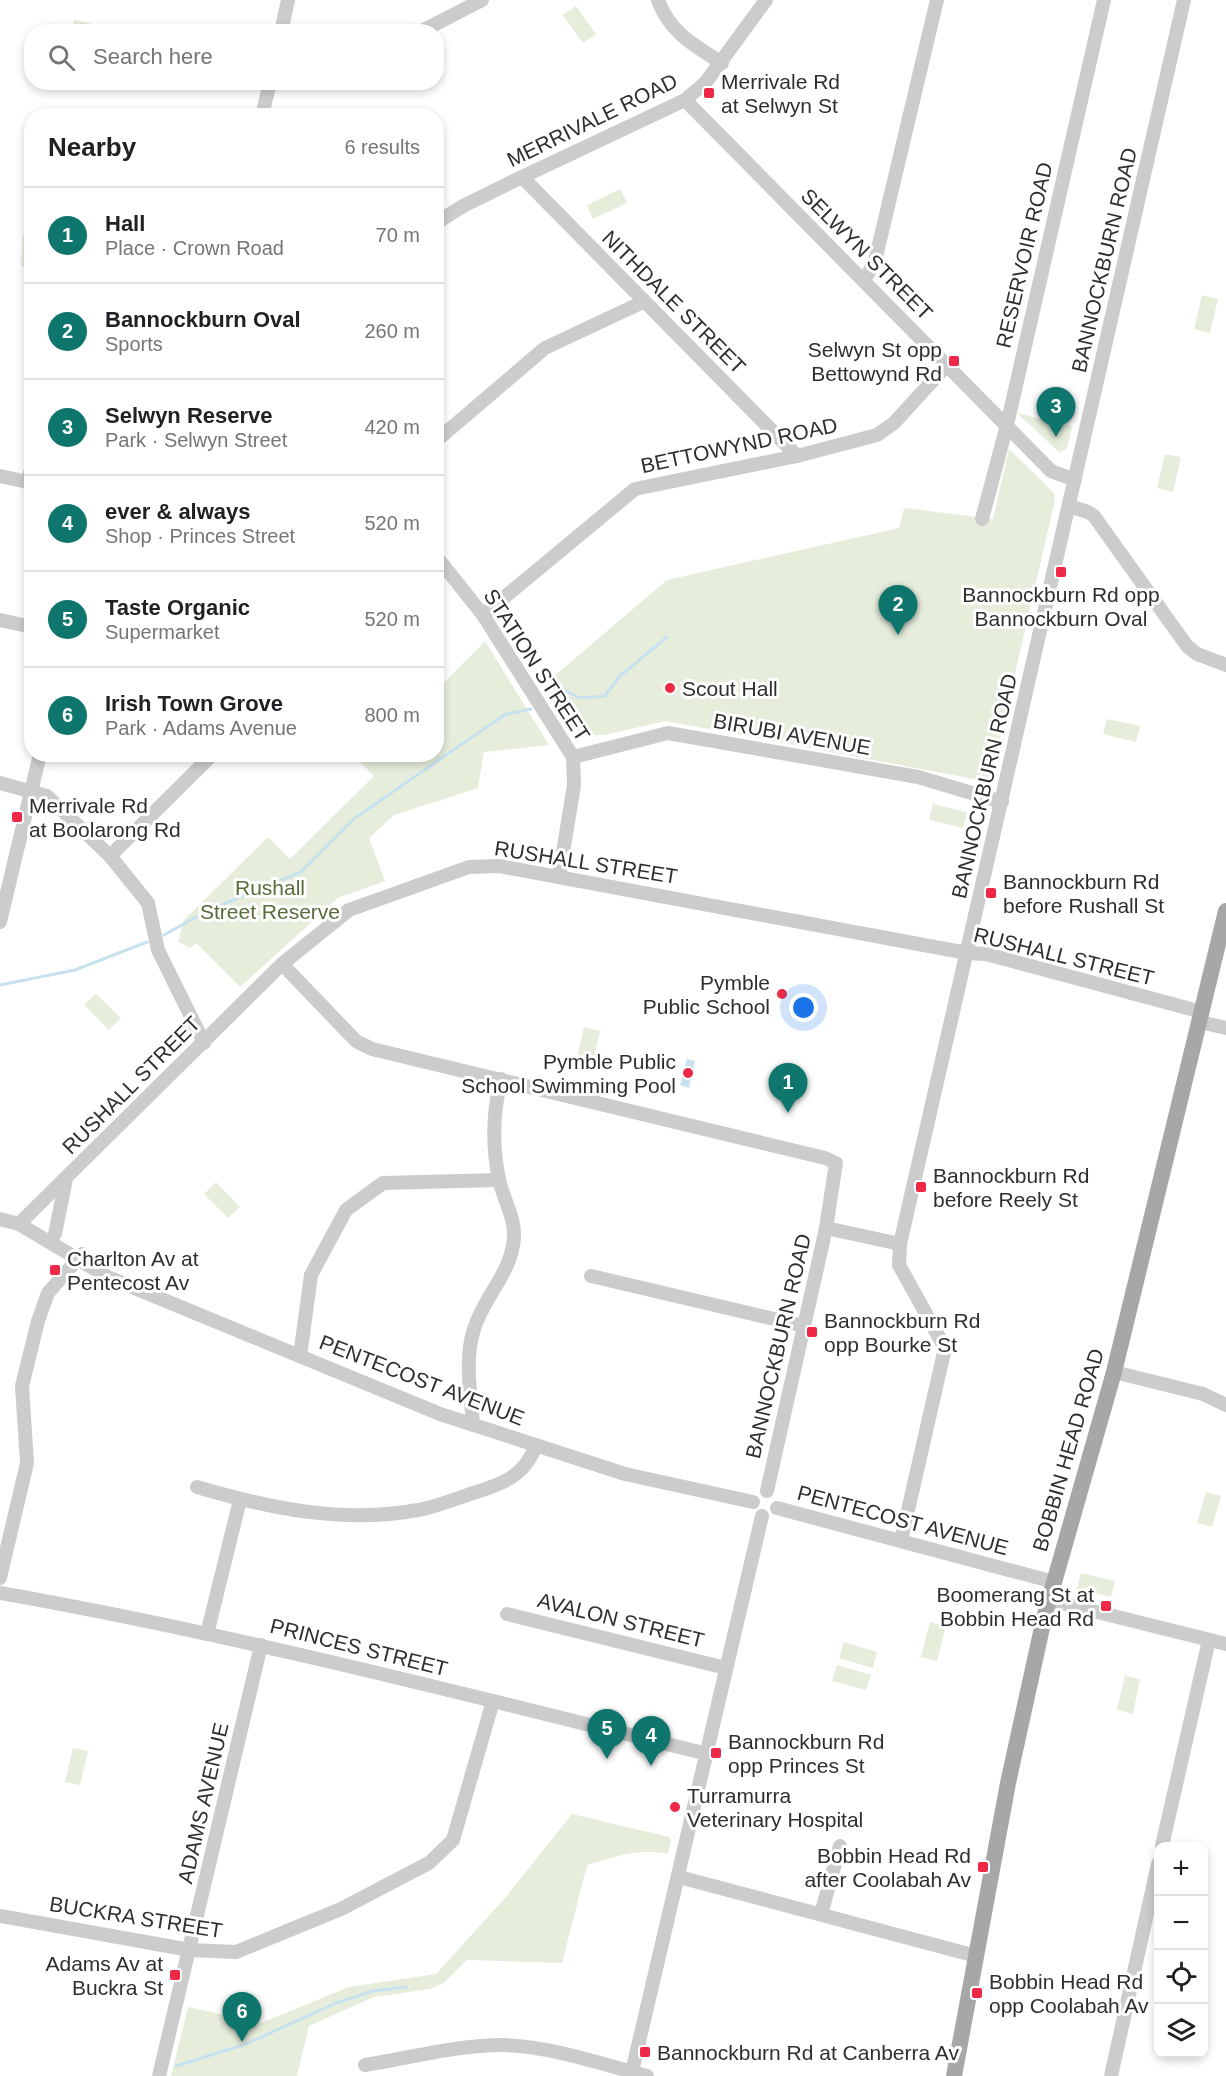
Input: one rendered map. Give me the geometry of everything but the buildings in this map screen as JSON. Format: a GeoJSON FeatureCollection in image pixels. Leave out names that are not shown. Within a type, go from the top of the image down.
{"type":"FeatureCollection","features":[{"type":"Feature","properties":{"kind":"main road","name":"BOBBIN HEAD ROAD"},"geometry":{"type":"LineString","coordinates":[[954,2076],[1008,1783],[1053,1582],[1114,1372],[1226,910]]}},
{"type":"Feature","properties":{"kind":"street"},"geometry":{"type":"LineString","coordinates":[[283,24],[288,0]]}},
{"type":"Feature","properties":{"kind":"street"},"geometry":{"type":"LineString","coordinates":[[436,24],[482,0]]}},
{"type":"Feature","properties":{"kind":"street"},"geometry":{"type":"LineString","coordinates":[[657,0],[675,30],[686,41],[722,63]]}},
{"type":"Feature","properties":{"kind":"street","name":"MERRIVALE ROAD"},"geometry":{"type":"LineString","coordinates":[[444,219],[522,177],[685,100],[706,82],[722,63],[766,0]]}},
{"type":"Feature","properties":{"kind":"street"},"geometry":{"type":"LineString","coordinates":[[864,281],[875,261],[937,0]]}},
{"type":"Feature","properties":{"kind":"street","name":"RESERVOIR ROAD"},"geometry":{"type":"LineString","coordinates":[[982,519],[1006,425],[1104,0]]}},
{"type":"Feature","properties":{"kind":"street","name":"BANNOCKBURN ROAD"},"geometry":{"type":"LineString","coordinates":[[767,1491],[826,1228],[900,1244],[1184,0]]}},
{"type":"Feature","properties":{"kind":"street"},"geometry":{"type":"LineString","coordinates":[[264,108],[268,90]]}},
{"type":"Feature","properties":{"kind":"street","name":"SELWYN STREET"},"geometry":{"type":"LineString","coordinates":[[685,100],[1051,471],[1075,480]]}},
{"type":"Feature","properties":{"kind":"street","name":"NITHDALE STREET"},"geometry":{"type":"LineString","coordinates":[[522,177],[797,456]]}},
{"type":"Feature","properties":{"kind":"street"},"geometry":{"type":"LineString","coordinates":[[444,434],[545,348],[643,302]]}},
{"type":"Feature","properties":{"kind":"street","name":"BETTOWYND ROAD"},"geometry":{"type":"LineString","coordinates":[[483,615],[635,489],[797,456],[868,438],[886,431],[947,366]]}},
{"type":"Feature","properties":{"kind":"street"},"geometry":{"type":"LineString","coordinates":[[0,476],[24,481]]}},
{"type":"Feature","properties":{"kind":"street"},"geometry":{"type":"LineString","coordinates":[[1069,506],[1089,512],[1094,516],[1187,646],[1197,654],[1226,665]]}},
{"type":"Feature","properties":{"kind":"street","name":"STATION STREET"},"geometry":{"type":"LineString","coordinates":[[444,566],[483,615],[573,757],[574,785],[559,876]]}},
{"type":"Feature","properties":{"kind":"street"},"geometry":{"type":"LineString","coordinates":[[0,620],[24,625]]}},
{"type":"Feature","properties":{"kind":"street","name":"BIRUBI AVENUE"},"geometry":{"type":"LineString","coordinates":[[573,757],[668,733],[918,777],[1002,802]]}},
{"type":"Feature","properties":{"kind":"street"},"geometry":{"type":"LineString","coordinates":[[0,922],[38,762]]}},
{"type":"Feature","properties":{"kind":"street"},"geometry":{"type":"LineString","coordinates":[[110,856],[205,762]]}},
{"type":"Feature","properties":{"kind":"street"},"geometry":{"type":"LineString","coordinates":[[0,783],[47,796],[110,856],[148,903],[158,950],[204,1043]]}},
{"type":"Feature","properties":{"kind":"street","name":"RUSHALL STREET"},"geometry":{"type":"LineString","coordinates":[[21,1221],[282,964],[349,910],[470,867],[499,866],[559,876],[967,953],[986,954],[1201,1017],[1226,1028]]}},
{"type":"Feature","properties":{"kind":"street"},"geometry":{"type":"LineString","coordinates":[[282,964],[356,1041],[372,1049],[825,1158],[836,1163],[826,1228]]}},
{"type":"Feature","properties":{"kind":"street"},"geometry":{"type":"LineString","coordinates":[[473,1425],[470,1375],[473,1331],[480,1313],[506,1269],[513,1247],[513,1223],[499,1180],[493,1130],[501,1079]]}},
{"type":"Feature","properties":{"kind":"street","name":"RUSHALL STREET"},"geometry":{"type":"LineString","coordinates":[[55,1234],[66,1179]]}},
{"type":"Feature","properties":{"kind":"street"},"geometry":{"type":"LineString","coordinates":[[300,1356],[311,1275],[346,1210],[383,1183],[499,1180]]}},
{"type":"Feature","properties":{"kind":"street","name":"PENTECOST AVENUE"},"geometry":{"type":"LineString","coordinates":[[0,1212],[55,1234],[108,1277],[473,1425],[625,1474],[753,1502],[759,1493],[767,1491],[775,1496],[777,1508]]}},
{"type":"Feature","properties":{"kind":"street","name":"PENTECOST AVENUE"},"geometry":{"type":"LineString","coordinates":[[0,1219],[21,1221],[80,1256]]}},
{"type":"Feature","properties":{"kind":"street"},"geometry":{"type":"LineString","coordinates":[[900,1244],[899,1265],[945,1348],[901,1541]]}},
{"type":"Feature","properties":{"kind":"street"},"geometry":{"type":"LineString","coordinates":[[0,1578],[27,1463],[22,1386],[44,1300],[80,1256]]}},
{"type":"Feature","properties":{"kind":"street"},"geometry":{"type":"LineString","coordinates":[[591,1276],[804,1326]]}},
{"type":"Feature","properties":{"kind":"street"},"geometry":{"type":"LineString","coordinates":[[1114,1372],[1203,1394],[1226,1405]]}},
{"type":"Feature","properties":{"kind":"street"},"geometry":{"type":"LineString","coordinates":[[197,1487],[240,1500],[287,1510],[333,1514],[419,1510],[513,1479],[531,1461],[536,1445]]}},
{"type":"Feature","properties":{"kind":"street"},"geometry":{"type":"LineString","coordinates":[[207,1634],[240,1500]]}},
{"type":"Feature","properties":{"kind":"street"},"geometry":{"type":"LineString","coordinates":[[631,2074],[762,1516],[755,1511],[753,1502]]}},
{"type":"Feature","properties":{"kind":"street","name":"PENTECOST AVENUE"},"geometry":{"type":"LineString","coordinates":[[777,1508],[1053,1582]]}},
{"type":"Feature","properties":{"kind":"street","name":"PENTECOST AVENUE"},"geometry":{"type":"LineString","coordinates":[[762,1516],[771,1515],[777,1508]]}},
{"type":"Feature","properties":{"kind":"street","name":"PRINCES STREET"},"geometry":{"type":"LineString","coordinates":[[0,1593],[131,1616],[261,1645],[707,1754]]}},
{"type":"Feature","properties":{"kind":"street"},"geometry":{"type":"LineString","coordinates":[[1049,1600],[1226,1644]]}},
{"type":"Feature","properties":{"kind":"street","name":"AVALON STREET"},"geometry":{"type":"LineString","coordinates":[[507,1614],[726,1668]]}},
{"type":"Feature","properties":{"kind":"street"},"geometry":{"type":"LineString","coordinates":[[1163,1842],[1209,1640]]}},
{"type":"Feature","properties":{"kind":"street","name":"ADAMS AVENUE"},"geometry":{"type":"LineString","coordinates":[[159,2076],[261,1645]]}},
{"type":"Feature","properties":{"kind":"street","name":"BUCKRA STREET"},"geometry":{"type":"LineString","coordinates":[[0,1916],[190,1950],[236,1952],[341,1909],[429,1863],[453,1840],[492,1701]]}},
{"type":"Feature","properties":{"kind":"street"},"geometry":{"type":"LineString","coordinates":[[821,1914],[840,1846]]}},
{"type":"Feature","properties":{"kind":"street"},"geometry":{"type":"LineString","coordinates":[[679,1877],[976,1956]]}},
{"type":"Feature","properties":{"kind":"street"},"geometry":{"type":"LineString","coordinates":[[1111,2076],[1154,1882]]}},
{"type":"Feature","properties":{"kind":"street"},"geometry":{"type":"LineString","coordinates":[[365,2065],[502,2045],[537,2049],[631,2074],[647,2076]]}},
{"type":"Feature","properties":{"kind":"green space"},"geometry":{"type":"Polygon","coordinates":[[[576,6],[596,34],[583,43],[563,15],[576,6]]]}},
{"type":"Feature","properties":{"kind":"green space"},"geometry":{"type":"Polygon","coordinates":[[[74,20],[90,23],[90,24],[73,24],[74,20]]]}},
{"type":"Feature","properties":{"kind":"green space"},"geometry":{"type":"Polygon","coordinates":[[[620,189],[627,203],[593,219],[587,205],[620,189]]]}},
{"type":"Feature","properties":{"kind":"green space"},"geometry":{"type":"Polygon","coordinates":[[[23,234],[24,234],[24,266],[21,266],[23,234]]]}},
{"type":"Feature","properties":{"kind":"green space"},"geometry":{"type":"Polygon","coordinates":[[[1202,295],[1218,299],[1210,333],[1194,329],[1202,295]]]}},
{"type":"Feature","properties":{"kind":"green space"},"geometry":{"type":"Polygon","coordinates":[[[1017,413],[1072,426],[1067,449],[1059,452],[1017,413]]]}},
{"type":"Feature","properties":{"kind":"green space"},"geometry":{"type":"Polygon","coordinates":[[[1009,449],[1054,493],[1055,500],[990,782],[666,721],[604,735],[590,735],[576,730],[549,688],[553,677],[667,580],[899,528],[904,508],[993,519],[1009,449]]]}},
{"type":"Feature","properties":{"kind":"green space"},"geometry":{"type":"Polygon","coordinates":[[[1165,454],[1181,457],[1173,492],[1157,488],[1165,454]]]}},
{"type":"Feature","properties":{"kind":"green space","name":"Rushall Street Reserve"},"geometry":{"type":"Polygon","coordinates":[[[485,641],[549,745],[484,752],[478,788],[394,815],[369,838],[385,881],[338,898],[240,987],[196,943],[190,948],[178,942],[184,920],[268,837],[290,859],[374,776],[360,762],[444,762],[444,683],[485,641]]]}},
{"type":"Feature","properties":{"kind":"green space"},"geometry":{"type":"Polygon","coordinates":[[[1107,719],[1140,726],[1136,742],[1103,734],[1107,719]]]}},
{"type":"Feature","properties":{"kind":"green space"},"geometry":{"type":"Polygon","coordinates":[[[933,804],[967,812],[963,828],[929,820],[933,804]]]}},
{"type":"Feature","properties":{"kind":"green space"},"geometry":{"type":"Polygon","coordinates":[[[96,994],[121,1018],[109,1030],[84,1005],[96,994]]]}},
{"type":"Feature","properties":{"kind":"green space"},"geometry":{"type":"Polygon","coordinates":[[[584,1027],[600,1031],[592,1066],[576,1062],[584,1027]]]}},
{"type":"Feature","properties":{"kind":"green space"},"geometry":{"type":"Polygon","coordinates":[[[216,1182],[240,1207],[228,1218],[204,1194],[216,1182]]]}},
{"type":"Feature","properties":{"kind":"green space"},"geometry":{"type":"Polygon","coordinates":[[[1206,1492],[1221,1496],[1212,1527],[1197,1523],[1206,1492]]]}},
{"type":"Feature","properties":{"kind":"green space"},"geometry":{"type":"Polygon","coordinates":[[[1081,1573],[1115,1581],[1111,1597],[1077,1589],[1081,1573]]]}},
{"type":"Feature","properties":{"kind":"green space"},"geometry":{"type":"Polygon","coordinates":[[[930,1622],[946,1626],[937,1661],[921,1657],[930,1622]]]}},
{"type":"Feature","properties":{"kind":"green space"},"geometry":{"type":"Polygon","coordinates":[[[844,1642],[877,1652],[873,1668],[839,1658],[844,1642]]]}},
{"type":"Feature","properties":{"kind":"green space"},"geometry":{"type":"Polygon","coordinates":[[[837,1665],[871,1675],[866,1690],[832,1681],[837,1665]]]}},
{"type":"Feature","properties":{"kind":"green space"},"geometry":{"type":"Polygon","coordinates":[[[1125,1676],[1140,1679],[1133,1714],[1117,1710],[1125,1676]]]}},
{"type":"Feature","properties":{"kind":"green space"},"geometry":{"type":"Polygon","coordinates":[[[73,1748],[88,1751],[80,1785],[65,1782],[73,1748]]]}},
{"type":"Feature","properties":{"kind":"green space"},"geometry":{"type":"Polygon","coordinates":[[[572,1814],[669,1837],[671,1841],[668,1854],[637,1852],[587,1865],[562,1963],[467,1960],[444,1983],[430,1989],[374,1997],[309,2026],[297,2076],[171,2076],[188,2007],[261,2023],[349,1987],[436,1974],[505,1898],[572,1814]]]}},
{"type":"Feature","properties":{"kind":"water","name":"Pymble Public School Swimming Pool"},"geometry":{"type":"Polygon","coordinates":[[[687,1059],[695,1061],[689,1088],[680,1085],[687,1059]]]}},
{"type":"Feature","properties":{"kind":"waterway"},"geometry":{"type":"LineString","coordinates":[[560,688],[580,698],[605,696],[620,676],[667,637]]}},
{"type":"Feature","properties":{"kind":"waterway"},"geometry":{"type":"LineString","coordinates":[[444,756],[504,715],[531,709]]}},
{"type":"Feature","properties":{"kind":"waterway"},"geometry":{"type":"LineString","coordinates":[[164,935],[207,911],[301,872],[355,818],[436,762]]}},
{"type":"Feature","properties":{"kind":"waterway"},"geometry":{"type":"LineString","coordinates":[[0,985],[75,970],[147,942]]}},
{"type":"Feature","properties":{"kind":"waterway"},"geometry":{"type":"LineString","coordinates":[[176,2066],[246,2044],[336,2003],[373,1991],[406,1987]]}},
{"type":"Feature","properties":{"kind":"place","name":"Merrivale Rd at Selwyn St"},"geometry":{"type":"Point","coordinates":[709,93]}},
{"type":"Feature","properties":{"kind":"place","name":"Selwyn St opp Bettowynd Rd"},"geometry":{"type":"Point","coordinates":[954,361]}},
{"type":"Feature","properties":{"kind":"place","name":"Selwyn Reserve"},"geometry":{"type":"Point","coordinates":[1056,437]}},
{"type":"Feature","properties":{"kind":"place","name":"Bannockburn Rd opp Bannockburn Oval"},"geometry":{"type":"Point","coordinates":[1061,572]}},
{"type":"Feature","properties":{"kind":"place","name":"Bannockburn Oval"},"geometry":{"type":"Point","coordinates":[898,635]}},
{"type":"Feature","properties":{"kind":"place","name":"Scout Hall"},"geometry":{"type":"Point","coordinates":[670,688]}},
{"type":"Feature","properties":{"kind":"place","name":"Merrivale Rd at Boolarong Rd"},"geometry":{"type":"Point","coordinates":[17,817]}},
{"type":"Feature","properties":{"kind":"place","name":"Bannockburn Rd before Rushall St"},"geometry":{"type":"Point","coordinates":[991,893]}},
{"type":"Feature","properties":{"kind":"place","name":"Pymble Public School"},"geometry":{"type":"Point","coordinates":[782,994]}},
{"type":"Feature","properties":{"kind":"place","name":"Pymble Public School Swimming Pool"},"geometry":{"type":"Point","coordinates":[688,1073]}},
{"type":"Feature","properties":{"kind":"place","name":"Hall"},"geometry":{"type":"Point","coordinates":[788,1113]}},
{"type":"Feature","properties":{"kind":"place","name":"Bannockburn Rd before Reely St"},"geometry":{"type":"Point","coordinates":[921,1187]}},
{"type":"Feature","properties":{"kind":"place","name":"Charlton Av at Pentecost Av"},"geometry":{"type":"Point","coordinates":[55,1270]}},
{"type":"Feature","properties":{"kind":"place","name":"Bannockburn Rd opp Bourke St"},"geometry":{"type":"Point","coordinates":[812,1332]}},
{"type":"Feature","properties":{"kind":"place","name":"Boomerang St at Bobbin Head Rd"},"geometry":{"type":"Point","coordinates":[1106,1606]}},
{"type":"Feature","properties":{"kind":"place","name":"Bannockburn Rd opp Princes St"},"geometry":{"type":"Point","coordinates":[716,1753]}},
{"type":"Feature","properties":{"kind":"place","name":"Taste Organic"},"geometry":{"type":"Point","coordinates":[607,1759]}},
{"type":"Feature","properties":{"kind":"place","name":"ever & always"},"geometry":{"type":"Point","coordinates":[651,1766]}},
{"type":"Feature","properties":{"kind":"place","name":"Turramurra Veterinary Hospital"},"geometry":{"type":"Point","coordinates":[675,1807]}},
{"type":"Feature","properties":{"kind":"place","name":"Bobbin Head Rd after Coolabah Av"},"geometry":{"type":"Point","coordinates":[983,1867]}},
{"type":"Feature","properties":{"kind":"place","name":"Adams Av at Buckra St"},"geometry":{"type":"Point","coordinates":[175,1975]}},
{"type":"Feature","properties":{"kind":"place","name":"Bobbin Head Rd opp Coolabah Av"},"geometry":{"type":"Point","coordinates":[977,1993]}},
{"type":"Feature","properties":{"kind":"place","name":"Irish Town Grove"},"geometry":{"type":"Point","coordinates":[242,2042]}},
{"type":"Feature","properties":{"kind":"place","name":"Bannockburn Rd at Canberra Av"},"geometry":{"type":"Point","coordinates":[645,2052]}}]}
